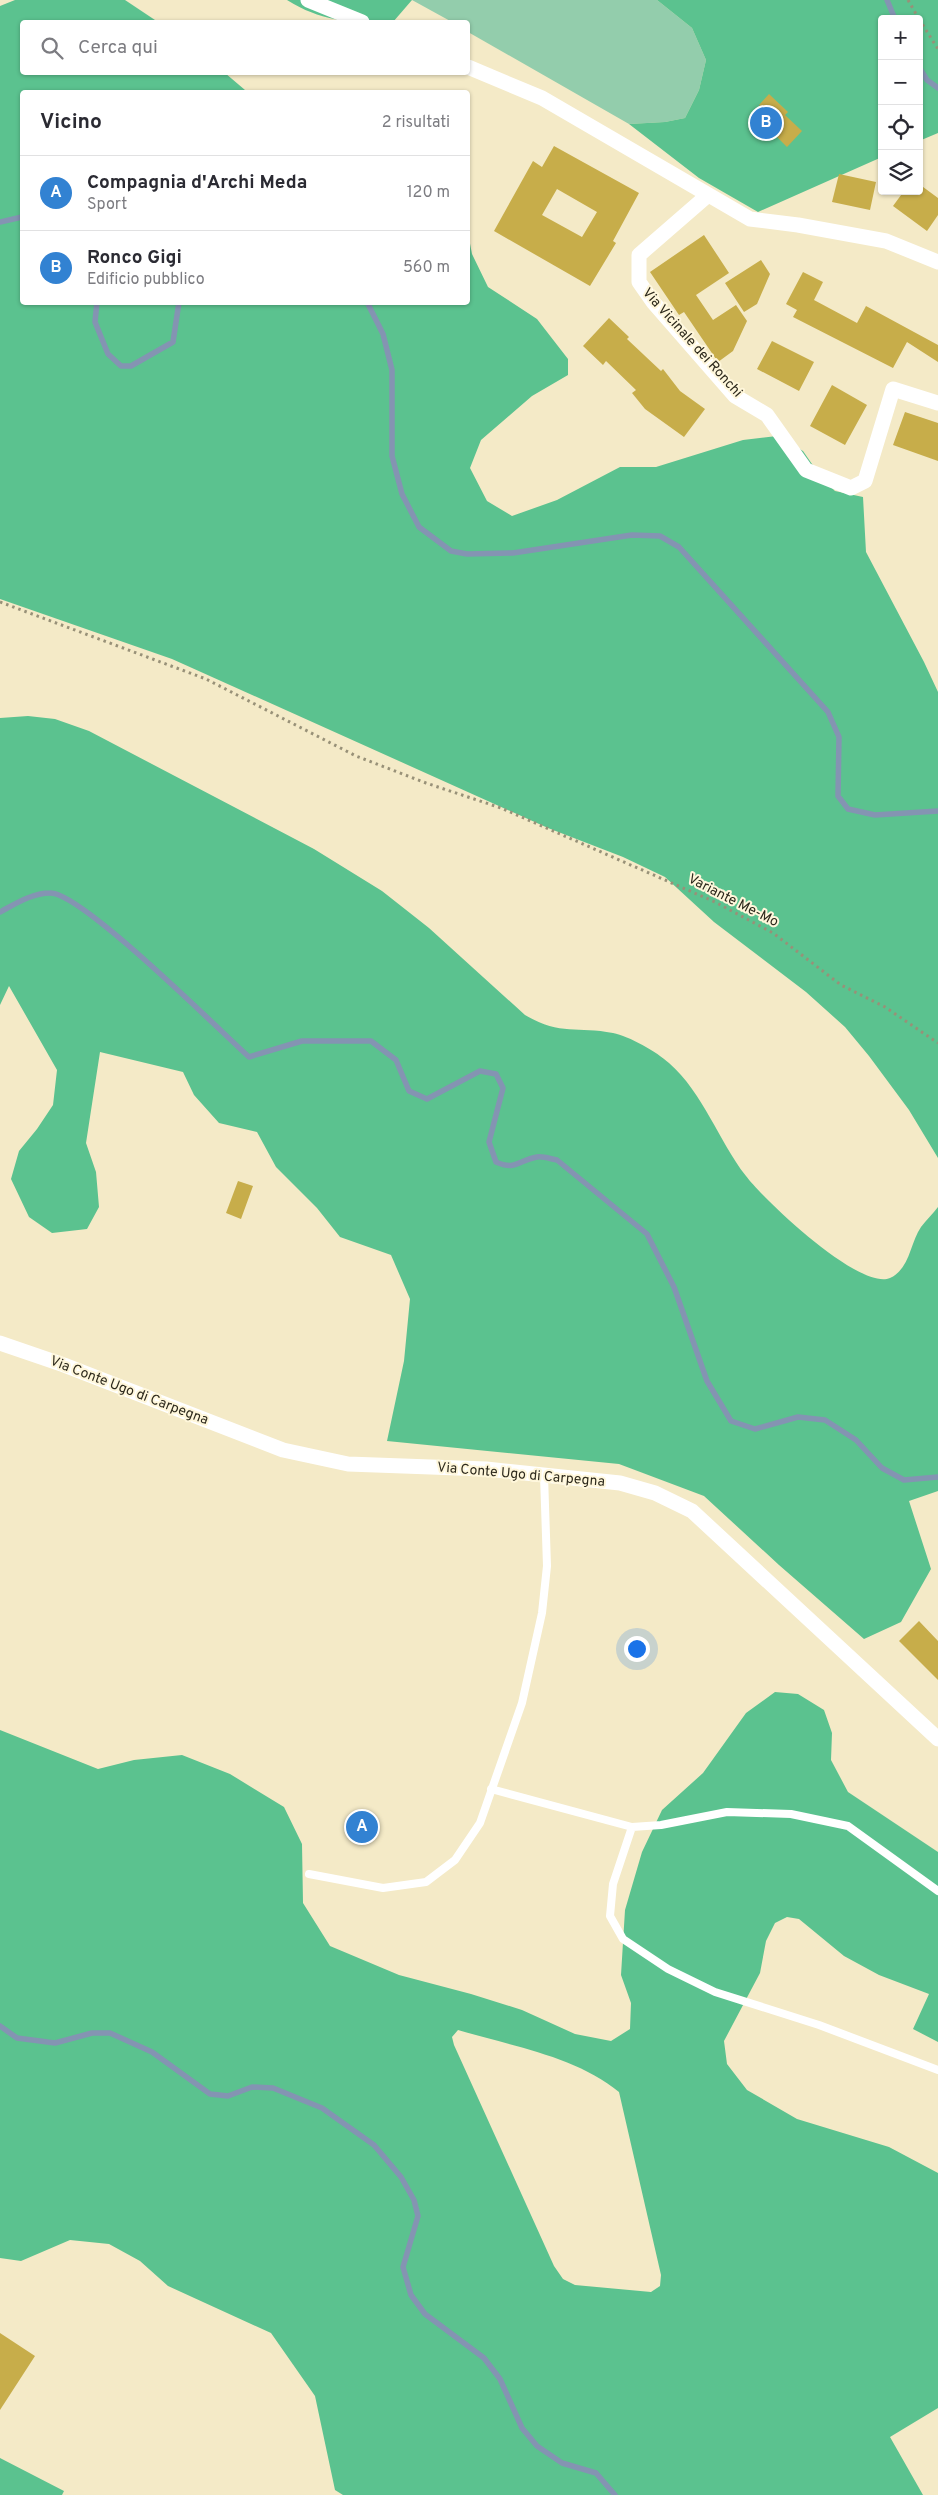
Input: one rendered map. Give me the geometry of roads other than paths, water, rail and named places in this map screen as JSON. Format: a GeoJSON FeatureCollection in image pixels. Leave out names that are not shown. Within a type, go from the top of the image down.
{"type":"FeatureCollection","features":[{"type":"Feature","properties":{"kind":"street"},"geometry":{"type":"LineString","coordinates":[[308,0],[357,20]]}},
{"type":"Feature","properties":{"kind":"street"},"geometry":{"type":"LineString","coordinates":[[470,68],[542,98],[750,219],[798,225],[886,241],[938,262]]}},
{"type":"Feature","properties":{"kind":"street","name":"Via Vicinale dei Ronchi"},"geometry":{"type":"LineString","coordinates":[[708,195],[638,255],[639,282],[653,302],[735,396],[768,415],[806,470],[852,488],[865,481],[893,389],[938,403]]}},
{"type":"Feature","properties":{"kind":"street","name":"Via Conte Ugo di Carpegna"},"geometry":{"type":"LineString","coordinates":[[0,1344],[64,1365],[283,1450],[348,1464],[486,1469],[620,1483],[655,1493],[692,1511],[938,1739]]}},
{"type":"Feature","properties":{"kind":"lane"},"geometry":{"type":"LineString","coordinates":[[309,1874],[383,1888],[426,1882],[455,1860],[480,1824],[522,1703],[542,1614],[547,1566],[544,1475]]}},
{"type":"Feature","properties":{"kind":"lane"},"geometry":{"type":"LineString","coordinates":[[491,1789],[632,1827],[661,1826],[727,1812],[791,1814],[848,1826],[938,1891]]}},
{"type":"Feature","properties":{"kind":"lane"},"geometry":{"type":"LineString","coordinates":[[632,1827],[613,1884],[610,1916],[623,1939],[668,1969],[715,1992],[819,2025],[938,2070]]}},
{"type":"Feature","properties":{"kind":"waterway"},"geometry":{"type":"LineString","coordinates":[[887,0],[893,15]]}},
{"type":"Feature","properties":{"kind":"waterway"},"geometry":{"type":"LineString","coordinates":[[923,74],[927,80],[938,88]]}},
{"type":"Feature","properties":{"kind":"waterway"},"geometry":{"type":"LineString","coordinates":[[0,222],[20,217]]}},
{"type":"Feature","properties":{"kind":"waterway"},"geometry":{"type":"LineString","coordinates":[[97,305],[95,322],[108,354],[121,366],[131,366],[173,342],[179,305]]}},
{"type":"Feature","properties":{"kind":"waterway"},"geometry":{"type":"LineString","coordinates":[[368,305],[383,334],[392,370],[392,456],[402,494],[419,527],[451,551],[467,554],[513,553],[632,535],[660,536],[679,547],[828,712],[839,737],[838,796],[848,809],[875,815],[938,811]]}},
{"type":"Feature","properties":{"kind":"waterway"},"geometry":{"type":"LineString","coordinates":[[0,912],[24,899],[43,893],[50,893],[66,899],[90,914],[150,964],[249,1057],[302,1041],[371,1041],[396,1060],[409,1091],[427,1099],[480,1071],[496,1074],[503,1088],[489,1142],[496,1162],[513,1165],[537,1157],[557,1160],[647,1234],[674,1287],[707,1381],[731,1421],[755,1429],[798,1417],[825,1420],[856,1440],[882,1468],[904,1480],[938,1477]]}},
{"type":"Feature","properties":{"kind":"waterway"},"geometry":{"type":"LineString","coordinates":[[0,2026],[17,2038],[55,2043],[92,2033],[110,2033],[152,2052],[210,2094],[228,2096],[252,2087],[273,2088],[322,2108],[374,2145],[401,2177],[414,2200],[418,2216],[403,2267],[411,2295],[425,2314],[484,2358],[500,2379],[522,2428],[537,2446],[562,2463],[596,2473],[615,2495]]}},
{"type":"Feature","properties":{"kind":"place","name":"Ronco Gigi"},"geometry":{"type":"Point","coordinates":[766,123]}},
{"type":"Feature","properties":{"kind":"place","name":"Compagnia d'Archi Meda"},"geometry":{"type":"Point","coordinates":[362,1827]}}]}
